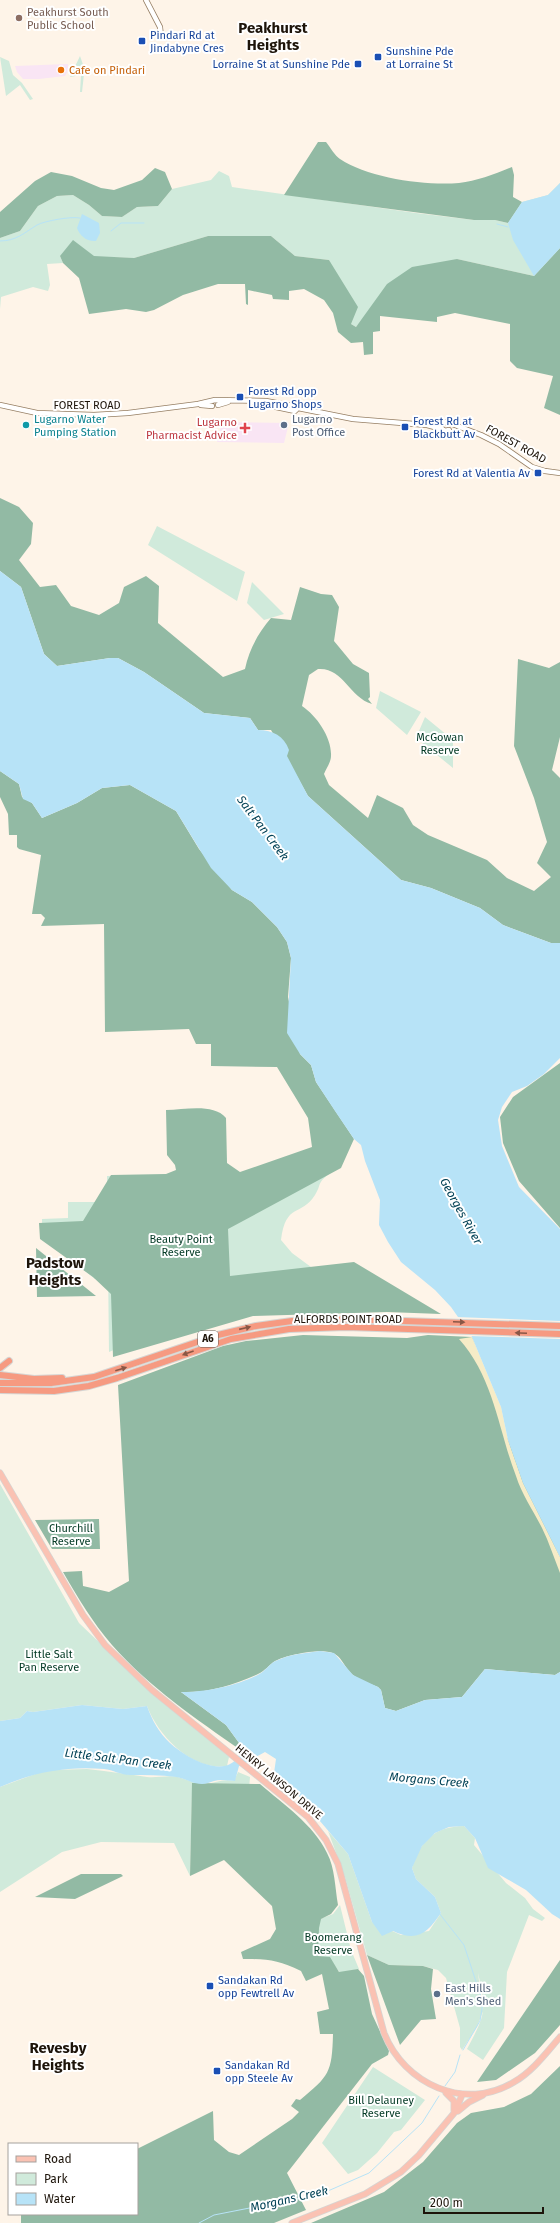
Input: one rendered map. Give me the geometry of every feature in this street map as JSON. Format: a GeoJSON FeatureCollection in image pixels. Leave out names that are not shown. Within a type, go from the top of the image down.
{"type":"FeatureCollection","features":[{"type":"Feature","properties":{"kind":"highway","name":"ALFORDS POINT ROAD"},"geometry":{"type":"LineString","coordinates":[[0,1383],[55,1383],[107,1373],[218,1335],[262,1325],[318,1319],[560,1326]]}},
{"type":"Feature","properties":{"kind":"highway","name":"ALFORDS POINT ROAD"},"geometry":{"type":"LineString","coordinates":[[0,1390],[54,1391],[107,1381],[215,1344],[263,1332],[320,1327],[560,1334]]}},
{"type":"Feature","properties":{"kind":"highway"},"geometry":{"type":"LineString","coordinates":[[0,1368],[9,1361]]}},
{"type":"Feature","properties":{"kind":"highway","name":"A6"},"geometry":{"type":"LineString","coordinates":[[0,1374],[40,1380],[107,1373]]}},
{"type":"Feature","properties":{"kind":"highway"},"geometry":{"type":"LineString","coordinates":[[0,1394],[28,1394],[54,1391]]}},
{"type":"Feature","properties":{"kind":"main road","name":"HENRY LAWSON DRIVE"},"geometry":{"type":"LineString","coordinates":[[0,1472],[82,1615],[105,1645],[145,1684],[308,1817],[326,1840],[338,1864],[388,2041],[406,2067],[424,2081],[444,2091],[462,2095],[491,2092],[510,2085],[522,2077],[560,2037]]}},
{"type":"Feature","properties":{"kind":"main road","name":"HENRY LAWSON DRIVE"},"geometry":{"type":"LineString","coordinates":[[0,1476],[22,1511]]}},
{"type":"Feature","properties":{"kind":"main road"},"geometry":{"type":"LineString","coordinates":[[444,2091],[451,2097],[455,2104],[455,2110],[450,2118]]}},
{"type":"Feature","properties":{"kind":"main road"},"geometry":{"type":"LineString","coordinates":[[450,2118],[469,2102],[491,2092]]}},
{"type":"Feature","properties":{"kind":"main road"},"geometry":{"type":"LineString","coordinates":[[292,2223],[364,2194],[388,2180],[410,2164],[457,2109],[462,2095]]}},
{"type":"Feature","properties":{"kind":"street"},"geometry":{"type":"LineString","coordinates":[[146,0],[160,27],[161,36]]}},
{"type":"Feature","properties":{"kind":"street","name":"FOREST ROAD"},"geometry":{"type":"LineString","coordinates":[[2,406],[37,413],[94,415],[120,414],[216,402],[270,401],[353,419],[427,425],[449,430],[463,430]]}},
{"type":"Feature","properties":{"kind":"street","name":"FOREST ROAD"},"geometry":{"type":"LineString","coordinates":[[198,404],[212,406],[216,402]]}},
{"type":"Feature","properties":{"kind":"street","name":"FOREST ROAD"},"geometry":{"type":"LineString","coordinates":[[252,402],[296,411],[296,406]]}},
{"type":"Feature","properties":{"kind":"street"},"geometry":{"type":"LineString","coordinates":[[442,429],[443,423]]}},
{"type":"Feature","properties":{"kind":"street","name":"FOREST ROAD"},"geometry":{"type":"LineString","coordinates":[[427,425],[443,423],[449,424],[490,439],[532,467],[560,473]]}},
{"type":"Feature","properties":{"kind":"street"},"geometry":{"type":"LineString","coordinates":[[449,424],[449,430]]}},
{"type":"Feature","properties":{"kind":"shaded area"},"geometry":{"type":"Polygon","coordinates":[[[68,64],[68,71],[65,76],[39,79],[23,79],[17,72],[15,66],[68,64]]]}},
{"type":"Feature","properties":{"kind":"shaded area"},"geometry":{"type":"Polygon","coordinates":[[[222,422],[289,423],[284,443],[217,442],[222,422]]]}},
{"type":"Feature","properties":{"kind":"green space"},"geometry":{"type":"Polygon","coordinates":[[[80,56],[86,73],[84,74],[82,92],[80,92],[81,75],[70,77],[80,56]]]}},
{"type":"Feature","properties":{"kind":"green space"},"geometry":{"type":"Polygon","coordinates":[[[0,57],[9,61],[13,75],[22,83],[33,99],[30,100],[20,85],[6,96],[0,57]]]}},
{"type":"Feature","properties":{"kind":"green space"},"geometry":{"type":"Polygon","coordinates":[[[318,142],[326,142],[338,158],[352,166],[381,176],[414,182],[446,184],[466,182],[486,177],[512,167],[514,175],[513,197],[522,202],[508,223],[495,220],[474,220],[284,195],[318,142]]]}},
{"type":"Feature","properties":{"kind":"green space"},"geometry":{"type":"Polygon","coordinates":[[[155,168],[165,172],[172,189],[158,206],[137,207],[122,217],[102,216],[89,205],[73,195],[57,196],[38,206],[20,231],[0,238],[0,212],[35,181],[51,172],[72,176],[101,188],[114,190],[142,180],[155,168]]]}},
{"type":"Feature","properties":{"kind":"green space"},"geometry":{"type":"Polygon","coordinates":[[[219,171],[229,176],[232,187],[416,213],[474,220],[495,220],[508,223],[522,202],[548,195],[560,183],[560,248],[534,276],[457,259],[367,314],[356,327],[351,324],[329,260],[295,256],[271,236],[208,236],[134,258],[60,256],[63,263],[47,264],[50,285],[48,291],[33,287],[1,297],[0,309],[0,238],[20,231],[38,206],[57,196],[73,195],[89,205],[102,216],[122,217],[137,207],[158,206],[172,189],[211,180],[219,171]]]}},
{"type":"Feature","properties":{"kind":"green space"},"geometry":{"type":"Polygon","coordinates":[[[208,236],[271,236],[295,256],[329,260],[358,307],[351,324],[356,327],[387,284],[412,267],[457,259],[534,276],[560,248],[560,415],[544,408],[553,376],[517,368],[510,361],[510,324],[455,313],[437,317],[437,322],[380,316],[380,331],[373,332],[373,354],[364,355],[363,342],[351,343],[338,332],[333,313],[324,300],[304,289],[289,291],[289,300],[273,299],[272,295],[248,290],[248,305],[246,304],[245,284],[218,284],[183,295],[154,310],[146,312],[126,309],[89,314],[79,278],[63,263],[60,256],[73,240],[94,256],[134,258],[208,236]]]}},
{"type":"Feature","properties":{"kind":"green space"},"geometry":{"type":"Polygon","coordinates":[[[0,498],[19,507],[33,523],[31,544],[19,560],[40,587],[56,585],[71,606],[99,615],[119,603],[124,587],[146,576],[159,586],[158,623],[223,677],[245,669],[255,642],[271,618],[291,620],[300,587],[321,594],[332,595],[339,607],[334,641],[353,664],[369,673],[370,697],[368,699],[372,704],[357,695],[340,677],[334,673],[327,670],[318,669],[309,675],[302,706],[318,721],[329,742],[331,758],[324,774],[329,785],[368,818],[377,795],[403,808],[413,825],[428,835],[487,860],[507,878],[534,891],[551,877],[537,863],[547,842],[534,798],[514,746],[518,659],[549,668],[560,662],[560,737],[552,770],[560,778],[560,943],[551,943],[503,925],[480,908],[431,888],[401,880],[308,796],[271,730],[258,730],[250,718],[204,713],[144,672],[118,658],[57,666],[44,654],[21,587],[0,571],[0,498]]]}},
{"type":"Feature","properties":{"kind":"green space"},"geometry":{"type":"Polygon","coordinates":[[[157,526],[245,572],[237,601],[148,545],[157,526]]]}},
{"type":"Feature","properties":{"kind":"green space"},"geometry":{"type":"Polygon","coordinates":[[[252,582],[284,614],[264,620],[247,603],[252,582]]]}},
{"type":"Feature","properties":{"kind":"green space"},"geometry":{"type":"Polygon","coordinates":[[[380,691],[421,712],[407,735],[376,708],[380,691]]]}},
{"type":"Feature","properties":{"kind":"green space","name":"McGowan Reserve"},"geometry":{"type":"Polygon","coordinates":[[[425,717],[453,740],[453,768],[416,738],[425,717]]]}},
{"type":"Feature","properties":{"kind":"green space"},"geometry":{"type":"Polygon","coordinates":[[[0,771],[19,784],[22,797],[32,803],[42,818],[77,803],[102,788],[130,785],[176,811],[199,849],[232,890],[252,902],[277,927],[287,942],[291,958],[288,997],[300,1054],[311,1065],[316,1082],[354,1139],[341,1168],[228,1229],[230,1276],[354,1262],[441,1314],[387,1312],[253,1316],[113,1357],[111,1294],[93,1277],[40,1239],[39,1223],[83,1221],[111,1175],[166,1174],[176,1170],[175,1165],[167,1155],[166,1110],[198,1108],[214,1110],[226,1118],[227,1163],[240,1172],[312,1147],[308,1118],[277,1067],[211,1066],[211,1044],[196,1044],[189,1029],[105,1032],[104,924],[41,926],[45,918],[41,914],[32,914],[41,855],[19,849],[17,847],[17,835],[9,835],[8,814],[0,797],[0,771]]]}},
{"type":"Feature","properties":{"kind":"green space"},"geometry":{"type":"Polygon","coordinates":[[[560,1063],[560,1228],[519,1181],[503,1143],[500,1117],[513,1097],[560,1063]]]}},
{"type":"Feature","properties":{"kind":"green space","name":"Beauty Point Reserve"},"geometry":{"type":"Polygon","coordinates":[[[330,1173],[321,1182],[310,1202],[290,1215],[283,1228],[281,1240],[292,1253],[311,1267],[258,1288],[109,1352],[107,1176],[330,1173]]]}},
{"type":"Feature","properties":{"kind":"green space"},"geometry":{"type":"Polygon","coordinates":[[[68,1202],[95,1202],[95,1279],[42,1237],[42,1219],[68,1218],[68,1202]]]}},
{"type":"Feature","properties":{"kind":"green space"},"geometry":{"type":"Polygon","coordinates":[[[36,1248],[96,1296],[37,1297],[36,1248]]]}},
{"type":"Feature","properties":{"kind":"green space"},"geometry":{"type":"Polygon","coordinates":[[[303,1335],[407,1338],[428,1335],[472,1337],[508,1440],[560,1557],[560,1672],[555,1675],[485,1669],[462,1697],[425,1700],[396,1711],[385,1708],[381,1690],[378,1687],[353,1675],[337,1655],[324,1651],[317,1651],[302,1653],[280,1659],[275,1661],[260,1673],[230,1685],[211,1690],[181,1692],[226,1725],[242,1747],[242,1751],[157,1689],[126,1660],[98,1628],[63,1572],[82,1571],[83,1586],[109,1592],[129,1581],[118,1385],[223,1346],[246,1341],[303,1335]]]}},
{"type":"Feature","properties":{"kind":"green space","name":"Little Salt Pan Reserve"},"geometry":{"type":"Polygon","coordinates":[[[0,1484],[79,1623],[156,1697],[229,1757],[227,1766],[214,1766],[201,1763],[178,1750],[168,1740],[152,1718],[147,1706],[123,1709],[82,1705],[33,1712],[27,1711],[20,1718],[0,1721],[0,1484]]]}},
{"type":"Feature","properties":{"kind":"green space","name":"Churchill Reserve"},"geometry":{"type":"Polygon","coordinates":[[[99,1519],[100,1549],[52,1549],[35,1520],[99,1519]]]}},
{"type":"Feature","properties":{"kind":"green space"},"geometry":{"type":"Polygon","coordinates":[[[87,1769],[147,1777],[174,1776],[201,1784],[226,1780],[234,1781],[238,1772],[250,1777],[249,1789],[192,1793],[190,1876],[174,1843],[101,1842],[62,1852],[0,1892],[0,1787],[38,1773],[53,1770],[87,1769]]]}},
{"type":"Feature","properties":{"kind":"green space"},"geometry":{"type":"Polygon","coordinates":[[[192,1783],[260,1784],[306,1824],[321,1843],[330,1859],[338,1905],[331,1914],[321,1919],[319,1928],[318,1956],[330,1957],[339,1972],[358,1969],[364,1976],[372,2014],[389,2051],[388,2055],[372,2064],[287,2173],[306,2210],[274,2223],[21,2223],[21,2215],[138,2215],[138,2148],[213,2111],[214,2140],[229,2152],[239,2155],[292,2119],[299,2112],[291,2106],[296,2099],[300,2100],[323,2079],[327,2073],[332,2057],[333,2034],[320,2034],[317,2012],[329,2009],[322,1974],[306,1981],[301,1971],[286,1964],[259,1959],[243,1959],[241,1952],[270,1939],[276,1929],[272,1906],[224,1860],[190,1876],[192,1783]]]}},
{"type":"Feature","properties":{"kind":"green space"},"geometry":{"type":"Polygon","coordinates":[[[464,1826],[475,1838],[474,1845],[506,1883],[525,1898],[533,1909],[545,1918],[542,1921],[529,1915],[507,1972],[504,2028],[483,2060],[467,2049],[478,2028],[483,2012],[477,2027],[462,2050],[460,2047],[460,2028],[446,1978],[438,1970],[423,1966],[389,1965],[367,1955],[345,1877],[328,1831],[348,1854],[372,1922],[401,1935],[429,1931],[441,1913],[435,1897],[416,1879],[412,1868],[424,1843],[437,1832],[444,1829],[464,1826]],[[478,1973],[483,2010],[483,1997],[478,1973]]]}},
{"type":"Feature","properties":{"kind":"green space"},"geometry":{"type":"Polygon","coordinates":[[[81,1874],[121,1874],[123,1876],[75,1899],[35,1897],[81,1874]]]}},
{"type":"Feature","properties":{"kind":"green space","name":"Boomerang Reserve"},"geometry":{"type":"Polygon","coordinates":[[[340,1905],[351,1950],[359,1969],[340,1973],[329,1958],[318,1956],[318,1929],[320,1919],[333,1914],[340,1905]]]}},
{"type":"Feature","properties":{"kind":"green space"},"geometry":{"type":"Polygon","coordinates":[[[367,1955],[389,1965],[423,1966],[433,1969],[431,1989],[436,2019],[421,2020],[400,2045],[367,1955]]]}},
{"type":"Feature","properties":{"kind":"green space"},"geometry":{"type":"Polygon","coordinates":[[[560,1960],[560,2025],[535,2053],[496,2080],[477,2082],[560,1960]]]}},
{"type":"Feature","properties":{"kind":"green space"},"geometry":{"type":"Polygon","coordinates":[[[560,2066],[560,2223],[311,2223],[384,2192],[423,2162],[457,2123],[471,2113],[504,2107],[531,2094],[560,2066]]]}},
{"type":"Feature","properties":{"kind":"green space","name":"Bill Delauney Reserve"},"geometry":{"type":"Polygon","coordinates":[[[373,2067],[425,2100],[401,2130],[394,2132],[377,2153],[358,2170],[348,2174],[322,2143],[373,2067]]]}},
{"type":"Feature","properties":{"kind":"sand"},"geometry":{"type":"Polygon","coordinates":[[[472,1337],[501,1407],[508,1440],[523,1483],[560,1557],[560,1573],[545,1533],[518,1483],[488,1387],[471,1354],[459,1339],[472,1337]]]}},
{"type":"Feature","properties":{"kind":"water"},"geometry":{"type":"Polygon","coordinates":[[[560,183],[560,248],[534,276],[513,240],[508,223],[522,202],[548,195],[560,183]]]}},
{"type":"Feature","properties":{"kind":"water"},"geometry":{"type":"Polygon","coordinates":[[[82,214],[99,223],[100,233],[96,241],[87,239],[78,231],[77,228],[82,214]]]}},
{"type":"Feature","properties":{"kind":"water"},"geometry":{"type":"Polygon","coordinates":[[[0,571],[21,587],[44,654],[57,666],[118,658],[144,672],[204,713],[250,718],[258,730],[268,731],[277,735],[287,745],[289,750],[287,756],[308,796],[401,880],[431,888],[480,908],[503,925],[551,943],[560,943],[560,1058],[544,1074],[527,1086],[512,1092],[502,1107],[498,1120],[502,1146],[519,1187],[560,1229],[560,1557],[523,1483],[508,1440],[501,1407],[472,1337],[451,1307],[435,1290],[401,1262],[388,1242],[379,1225],[380,1200],[365,1161],[361,1145],[354,1139],[335,1111],[316,1082],[311,1065],[300,1054],[287,1033],[291,958],[287,942],[277,927],[252,902],[232,890],[211,868],[176,811],[130,785],[102,788],[77,803],[42,818],[32,803],[23,799],[19,784],[0,771],[0,571]]]}},
{"type":"Feature","properties":{"kind":"water","name":"Little Salt Pan Creek"},"geometry":{"type":"Polygon","coordinates":[[[320,1651],[334,1653],[353,1675],[378,1687],[381,1690],[385,1708],[396,1711],[425,1700],[462,1697],[485,1669],[555,1675],[560,1672],[560,1919],[552,1914],[526,1890],[488,1868],[475,1838],[464,1826],[449,1827],[435,1833],[422,1846],[412,1868],[416,1879],[435,1897],[441,1913],[432,1926],[422,1934],[409,1936],[393,1931],[382,1936],[372,1922],[348,1854],[291,1787],[274,1773],[276,1759],[265,1752],[239,1766],[235,1781],[219,1780],[205,1784],[198,1784],[176,1777],[159,1775],[127,1775],[104,1769],[77,1768],[51,1771],[25,1777],[0,1787],[0,1721],[20,1718],[27,1711],[33,1712],[82,1705],[123,1709],[147,1706],[159,1731],[184,1754],[213,1766],[230,1764],[240,1754],[242,1747],[226,1725],[181,1692],[211,1690],[233,1685],[261,1673],[273,1662],[288,1656],[320,1651]]]}},
{"type":"Feature","properties":{"kind":"pier"},"geometry":{"type":"Polygon","coordinates":[[[456,1317],[560,1321],[560,1339],[469,1336],[456,1317]]]}},
{"type":"Feature","properties":{"kind":"waterway"},"geometry":{"type":"LineString","coordinates":[[0,241],[11,240],[24,234],[37,225],[46,222],[65,218],[80,218]]}},
{"type":"Feature","properties":{"kind":"waterway"},"geometry":{"type":"LineString","coordinates":[[111,231],[121,223],[144,223]]}},
{"type":"Feature","properties":{"kind":"waterway"},"geometry":{"type":"LineString","coordinates":[[497,224],[508,227]]}},
{"type":"Feature","properties":{"kind":"waterway","name":"Morgans Creek"},"geometry":{"type":"LineString","coordinates":[[439,1913],[464,1945],[483,2003],[480,2021],[463,2050]]}},
{"type":"Feature","properties":{"kind":"waterway","name":"Morgans Creek"},"geometry":{"type":"LineString","coordinates":[[445,2086],[455,2072],[460,2055]]}},
{"type":"Feature","properties":{"kind":"waterway","name":"Morgans Creek"},"geometry":{"type":"LineString","coordinates":[[199,2223],[214,2215],[321,2194],[369,2173],[422,2123],[439,2096]]}},
{"type":"Feature","properties":{"kind":"place","name":"Peakhurst South Public School"},"geometry":{"type":"Point","coordinates":[19,18]}},
{"type":"Feature","properties":{"kind":"place","name":"Pindari Rd at Jindabyne Cres"},"geometry":{"type":"Point","coordinates":[142,41]}},
{"type":"Feature","properties":{"kind":"place","name":"Sunshine Pde at Lorraine St"},"geometry":{"type":"Point","coordinates":[378,57]}},
{"type":"Feature","properties":{"kind":"place","name":"Lorraine St at Sunshine Pde"},"geometry":{"type":"Point","coordinates":[358,64]}},
{"type":"Feature","properties":{"kind":"place","name":"Cafe on Pindari"},"geometry":{"type":"Point","coordinates":[61,70]}},
{"type":"Feature","properties":{"kind":"place","name":"Forest Rd opp Lugarno Shops"},"geometry":{"type":"Point","coordinates":[240,397]}},
{"type":"Feature","properties":{"kind":"place","name":"Lugarno Water Pumping Station"},"geometry":{"type":"Point","coordinates":[26,425]}},
{"type":"Feature","properties":{"kind":"place","name":"Lugarno Post Office"},"geometry":{"type":"Point","coordinates":[284,425]}},
{"type":"Feature","properties":{"kind":"place","name":"Forest Rd at Blackbutt Av"},"geometry":{"type":"Point","coordinates":[405,427]}},
{"type":"Feature","properties":{"kind":"place","name":"Lugarno Pharmacist Advice"},"geometry":{"type":"Point","coordinates":[245,428]}},
{"type":"Feature","properties":{"kind":"place","name":"Forest Rd at Valentia Av"},"geometry":{"type":"Point","coordinates":[538,473]}},
{"type":"Feature","properties":{"kind":"place","name":"Sandakan Rd opp Fewtrell Av"},"geometry":{"type":"Point","coordinates":[210,1986]}},
{"type":"Feature","properties":{"kind":"place","name":"East Hills Men's Shed"},"geometry":{"type":"Point","coordinates":[437,1994]}},
{"type":"Feature","properties":{"kind":"place","name":"Sandakan Rd opp Steele Av"},"geometry":{"type":"Point","coordinates":[217,2071]}},
{"type":"Feature","properties":{"kind":"district","name":"Peakhurst Heights"},"geometry":{"type":"Point","coordinates":[273,36]}},
{"type":"Feature","properties":{"kind":"district","name":"Padstow Heights"},"geometry":{"type":"Point","coordinates":[55,1272]}},
{"type":"Feature","properties":{"kind":"district","name":"Revesby Heights"},"geometry":{"type":"Point","coordinates":[58,2056]}},
{"type":"Feature","properties":{"kind":"water label","name":"Salt Pan Creek"},"geometry":{"type":"Point","coordinates":[263,828]}},
{"type":"Feature","properties":{"kind":"water label","name":"Georges River"},"geometry":{"type":"Point","coordinates":[461,1211]}}]}
